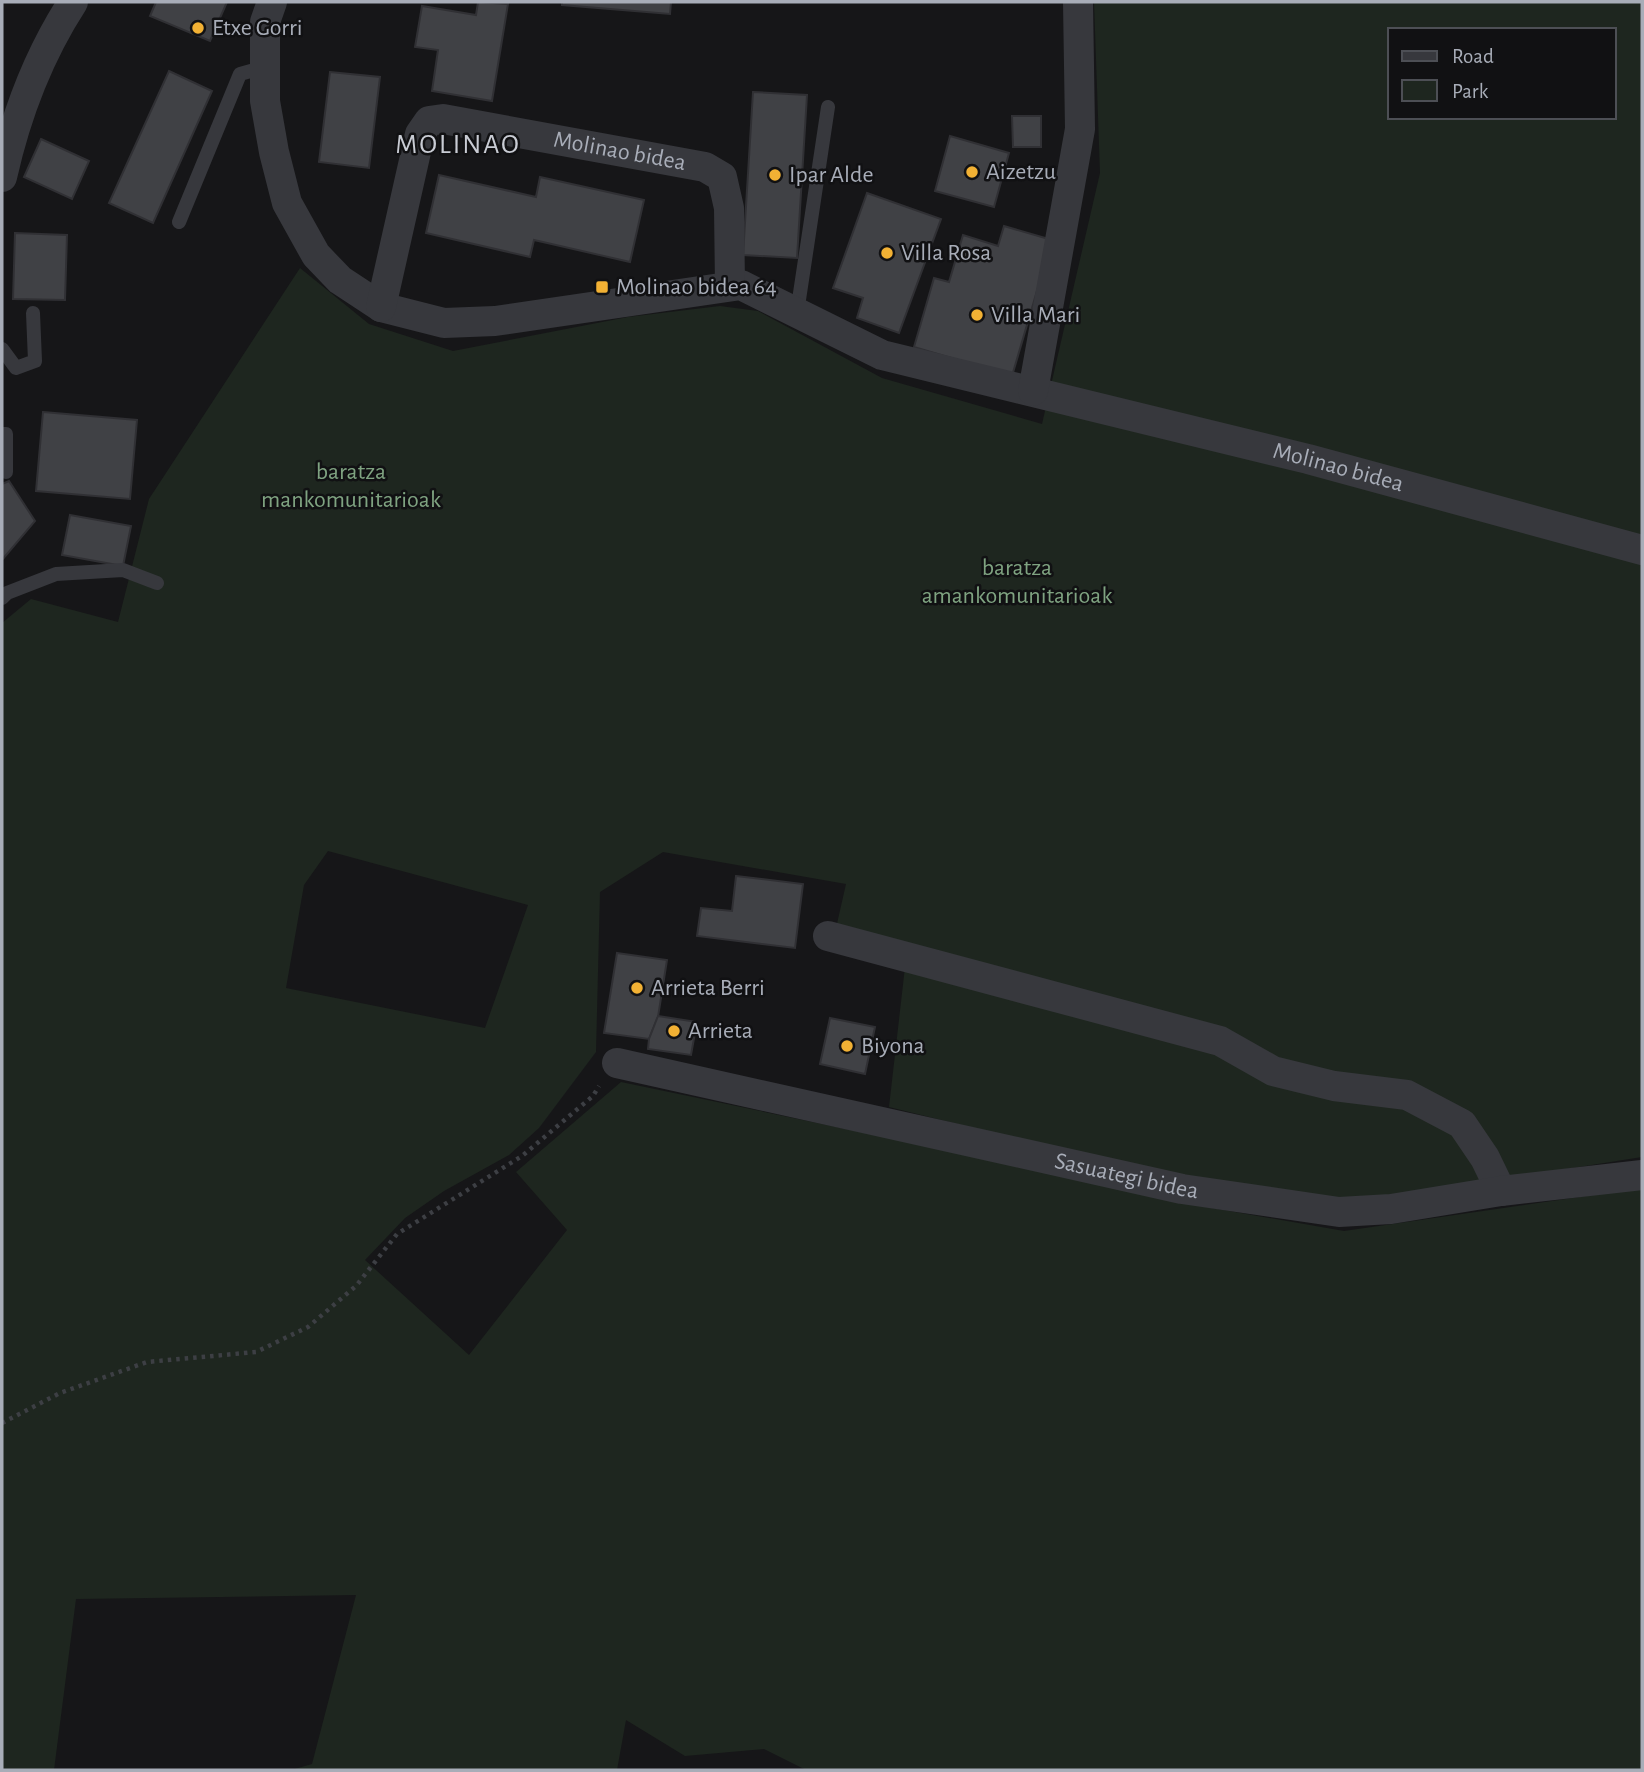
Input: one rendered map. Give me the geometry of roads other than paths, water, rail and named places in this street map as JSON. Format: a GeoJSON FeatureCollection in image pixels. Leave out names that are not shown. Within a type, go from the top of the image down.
{"type":"FeatureCollection","features":[{"type":"Feature","properties":{"kind":"street"},"geometry":{"type":"LineString","coordinates":[[2,177],[11,137],[37,63],[73,2]]}},
{"type":"Feature","properties":{"kind":"street","name":"Molinao bidea"},"geometry":{"type":"LineString","coordinates":[[272,2],[265,22],[265,101],[287,203],[316,255],[340,280],[381,307],[444,323],[495,321],[741,285],[882,355],[1308,459],[1642,550]]}},
{"type":"Feature","properties":{"kind":"street"},"geometry":{"type":"LineString","coordinates":[[1033,391],[1080,129],[1078,2]]}},
{"type":"Feature","properties":{"kind":"street","name":"Molinao bidea"},"geometry":{"type":"LineString","coordinates":[[381,307],[420,134],[429,121],[443,119],[705,167],[722,177],[729,208],[730,286]]}},
{"type":"Feature","properties":{"kind":"street"},"geometry":{"type":"LineString","coordinates":[[828,936],[1220,1041],[1273,1071],[1334,1086],[1407,1095],[1462,1124],[1485,1158],[1501,1191]]}},
{"type":"Feature","properties":{"kind":"street","name":"Sasuategi bidea"},"geometry":{"type":"LineString","coordinates":[[617,1063],[1182,1189],[1339,1212],[1391,1209],[1501,1191],[1642,1175]]}},
{"type":"Feature","properties":{"kind":"lane"},"geometry":{"type":"LineString","coordinates":[[180,222],[240,74],[265,67]]}},
{"type":"Feature","properties":{"kind":"lane"},"geometry":{"type":"LineString","coordinates":[[797,313],[828,107]]}},
{"type":"Feature","properties":{"kind":"lane"},"geometry":{"type":"LineString","coordinates":[[2,349],[16,368],[35,361],[33,313]]}},
{"type":"Feature","properties":{"kind":"lane"},"geometry":{"type":"LineString","coordinates":[[2,433],[6,434],[6,472]]}},
{"type":"Feature","properties":{"kind":"lane"},"geometry":{"type":"LineString","coordinates":[[2,598],[7,593],[56,574],[123,570],[158,583]]}},
{"type":"Feature","properties":{"kind":"place","name":"Etxe Gorri"},"geometry":{"type":"Point","coordinates":[198,28]}},
{"type":"Feature","properties":{"kind":"place","name":"Aizetzu"},"geometry":{"type":"Point","coordinates":[972,172]}},
{"type":"Feature","properties":{"kind":"place","name":"Ipar Alde"},"geometry":{"type":"Point","coordinates":[775,175]}},
{"type":"Feature","properties":{"kind":"place","name":"Villa Rosa"},"geometry":{"type":"Point","coordinates":[887,253]}},
{"type":"Feature","properties":{"kind":"place","name":"Molinao bidea 64"},"geometry":{"type":"Point","coordinates":[602,287]}},
{"type":"Feature","properties":{"kind":"place","name":"Villa Mari"},"geometry":{"type":"Point","coordinates":[977,315]}},
{"type":"Feature","properties":{"kind":"place","name":"Arrieta Berri"},"geometry":{"type":"Point","coordinates":[637,988]}},
{"type":"Feature","properties":{"kind":"place","name":"Arrieta"},"geometry":{"type":"Point","coordinates":[674,1031]}},
{"type":"Feature","properties":{"kind":"place","name":"Biyona"},"geometry":{"type":"Point","coordinates":[847,1046]}},
{"type":"Feature","properties":{"kind":"district","name":"MOLINAO"},"geometry":{"type":"Point","coordinates":[458,145]}},
{"type":"Feature","properties":{"kind":"park label","name":"baratza mankomunitarioak"},"geometry":{"type":"Point","coordinates":[351,486]}},
{"type":"Feature","properties":{"kind":"park label","name":"baratza amankomunitarioak"},"geometry":{"type":"Point","coordinates":[1017,582]}}]}
